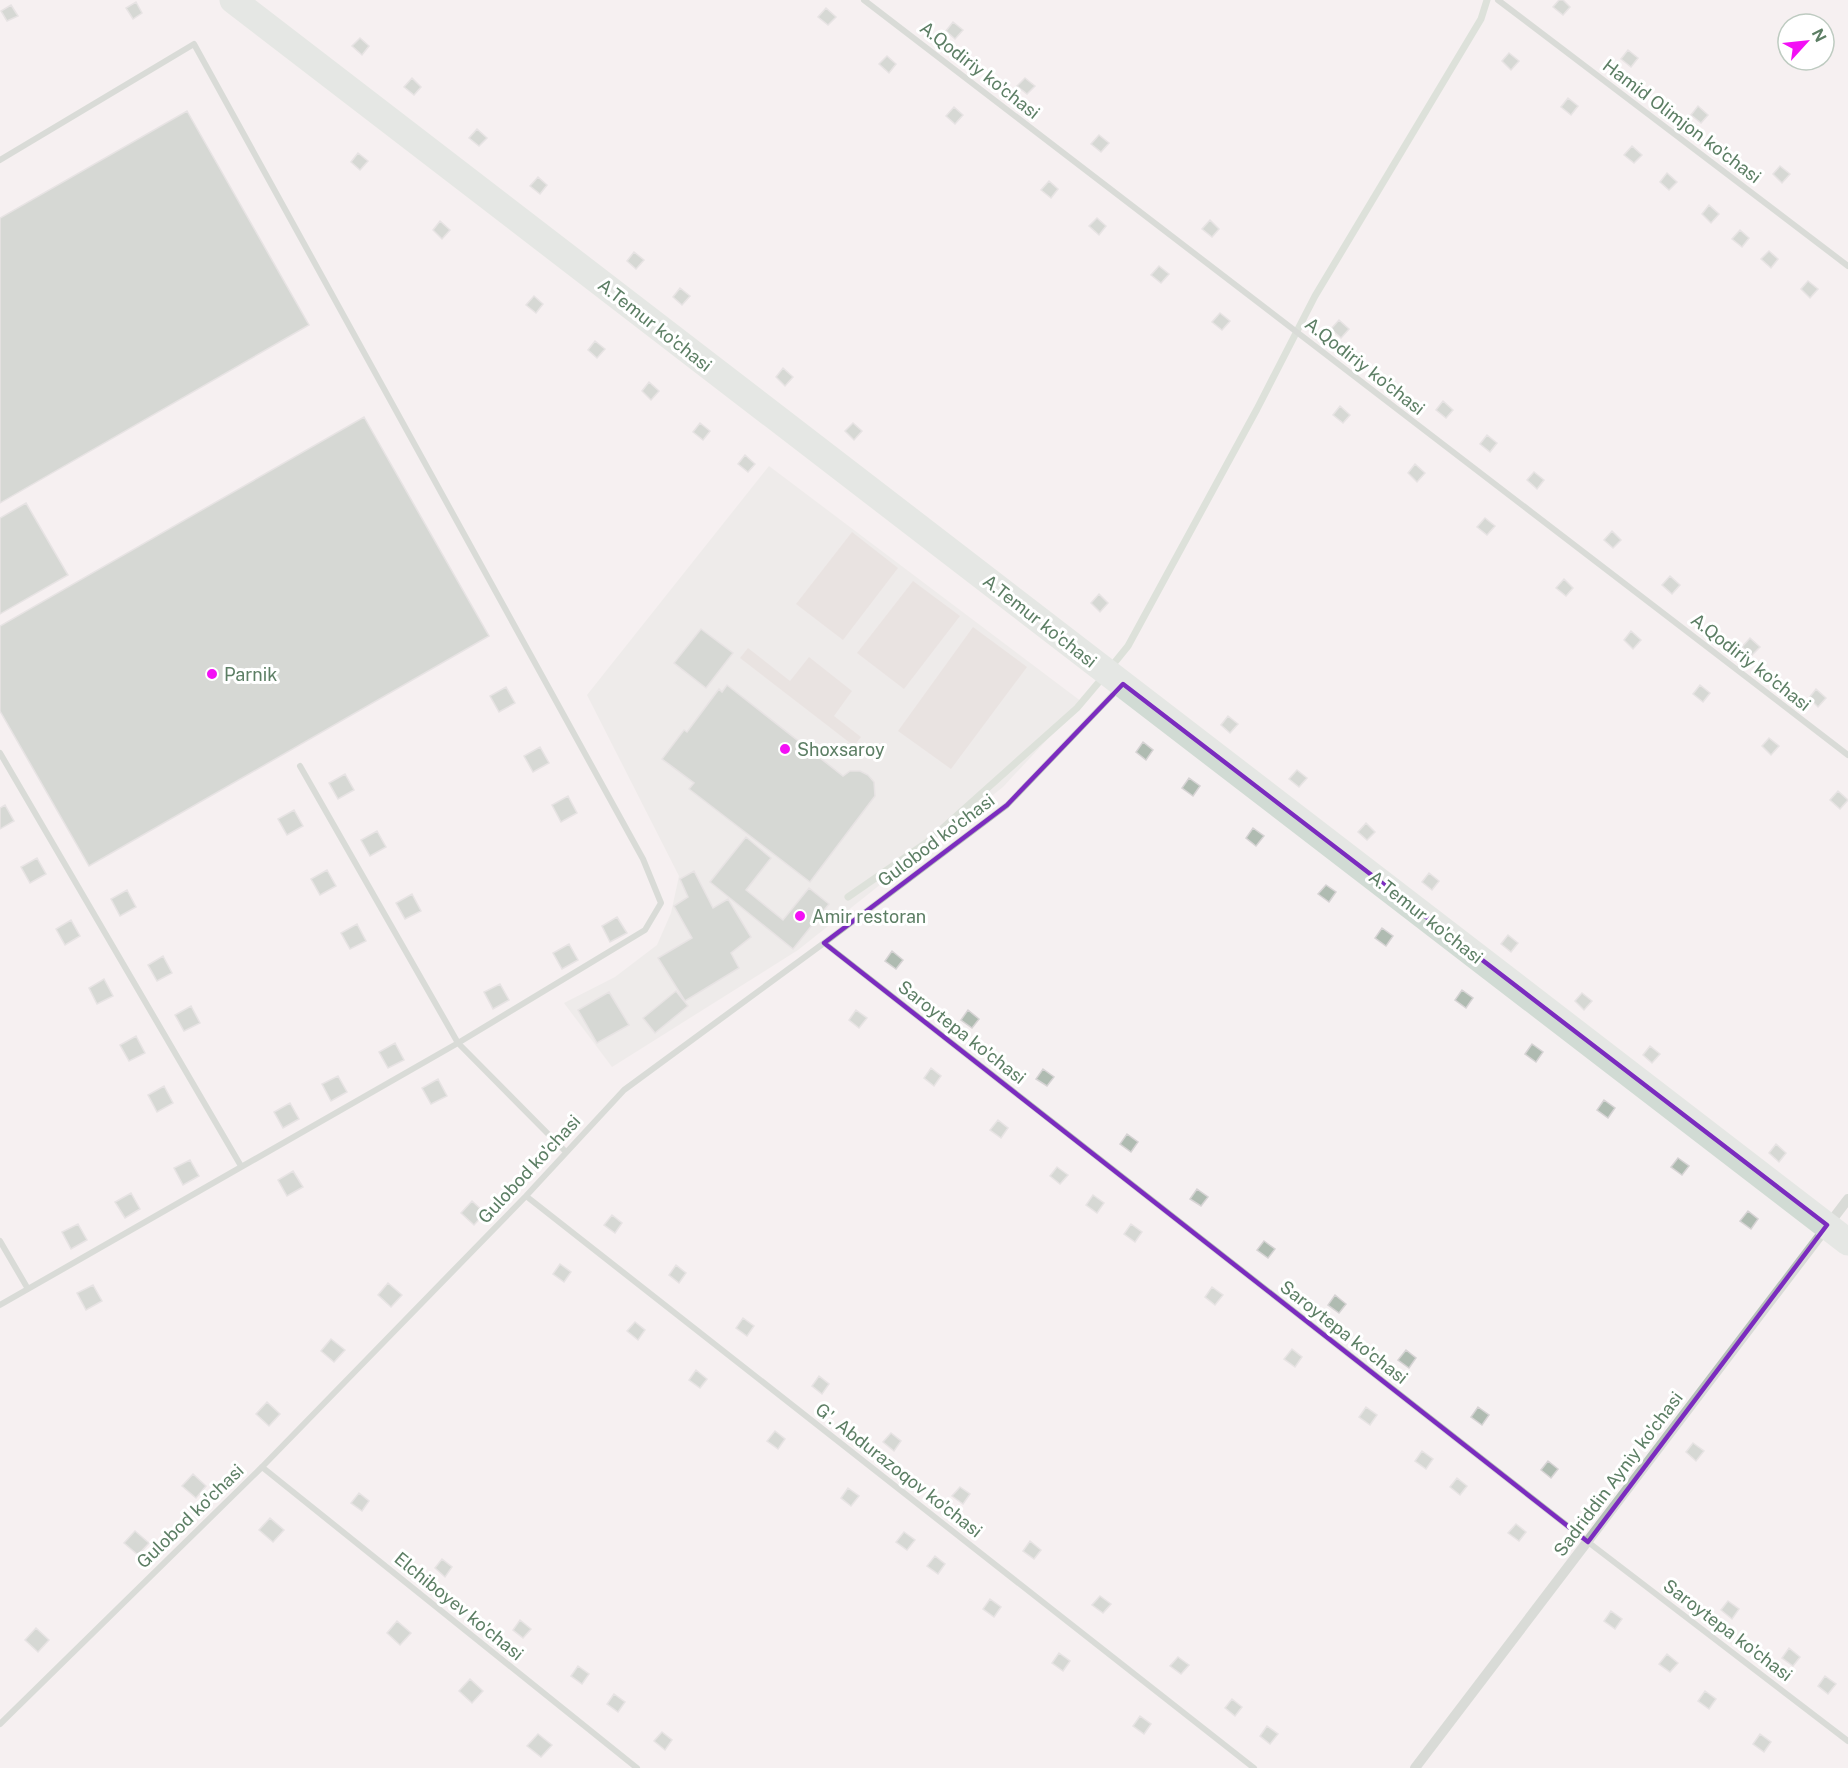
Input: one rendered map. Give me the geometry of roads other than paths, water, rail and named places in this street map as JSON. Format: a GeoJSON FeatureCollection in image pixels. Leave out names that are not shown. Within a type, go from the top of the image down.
{"type":"FeatureCollection","features":[{"type":"Feature","properties":{"kind":"main road","name":"A.Temur ko'chasi"},"geometry":{"type":"LineString","coordinates":[[232,0],[1848,1242]]}},
{"type":"Feature","properties":{"kind":"street","name":"A.Qodiriy ko'chasi"},"geometry":{"type":"LineString","coordinates":[[864,0],[1848,755]]}},
{"type":"Feature","properties":{"kind":"street","name":"Hamid Olimjon ko'chasi"},"geometry":{"type":"LineString","coordinates":[[1498,0],[1848,266]]}},
{"type":"Feature","properties":{"kind":"street"},"geometry":{"type":"LineString","coordinates":[[0,160],[194,44],[643,859],[661,903],[645,930],[458,1043],[0,1305]]}},
{"type":"Feature","properties":{"kind":"street","name":"Gulobod ko'chasi"},"geometry":{"type":"LineString","coordinates":[[0,1724],[261,1467],[526,1196],[624,1090],[1008,805],[1123,684]]}},
{"type":"Feature","properties":{"kind":"street"},"geometry":{"type":"LineString","coordinates":[[0,753],[241,1166]]}},
{"type":"Feature","properties":{"kind":"street"},"geometry":{"type":"LineString","coordinates":[[300,766],[458,1043],[566,1152]]}},
{"type":"Feature","properties":{"kind":"street","name":"Saroytepa ko'chasi"},"geometry":{"type":"LineString","coordinates":[[824,943],[1588,1542],[1848,1741]]}},
{"type":"Feature","properties":{"kind":"street","name":"G'. Abdurazoqov ko'chasi"},"geometry":{"type":"LineString","coordinates":[[526,1196],[1254,1768]]}},
{"type":"Feature","properties":{"kind":"street","name":"Sadriddin Ayniy ko'chasi"},"geometry":{"type":"LineString","coordinates":[[1415,1768],[1848,1199]]}},
{"type":"Feature","properties":{"kind":"street"},"geometry":{"type":"LineString","coordinates":[[0,1241],[28,1289]]}},
{"type":"Feature","properties":{"kind":"street","name":"Elchiboyev ko'chasi"},"geometry":{"type":"LineString","coordinates":[[261,1467],[637,1768]]}},
{"type":"Feature","properties":{"kind":"waterway"},"geometry":{"type":"LineString","coordinates":[[1111,667],[1128,646],[1257,409],[1315,296],[1481,19],[1487,0]]}},
{"type":"Feature","properties":{"kind":"waterway"},"geometry":{"type":"LineString","coordinates":[[848,897],[926,843],[1077,708],[1104,676]]}},
{"type":"Feature","properties":{"kind":"place","name":"Parnik"},"geometry":{"type":"Point","coordinates":[212,674]}},
{"type":"Feature","properties":{"kind":"place","name":"Shoxsaroy"},"geometry":{"type":"Point","coordinates":[785,749]}},
{"type":"Feature","properties":{"kind":"place","name":"Amir restoran"},"geometry":{"type":"Point","coordinates":[800,916]}}]}
